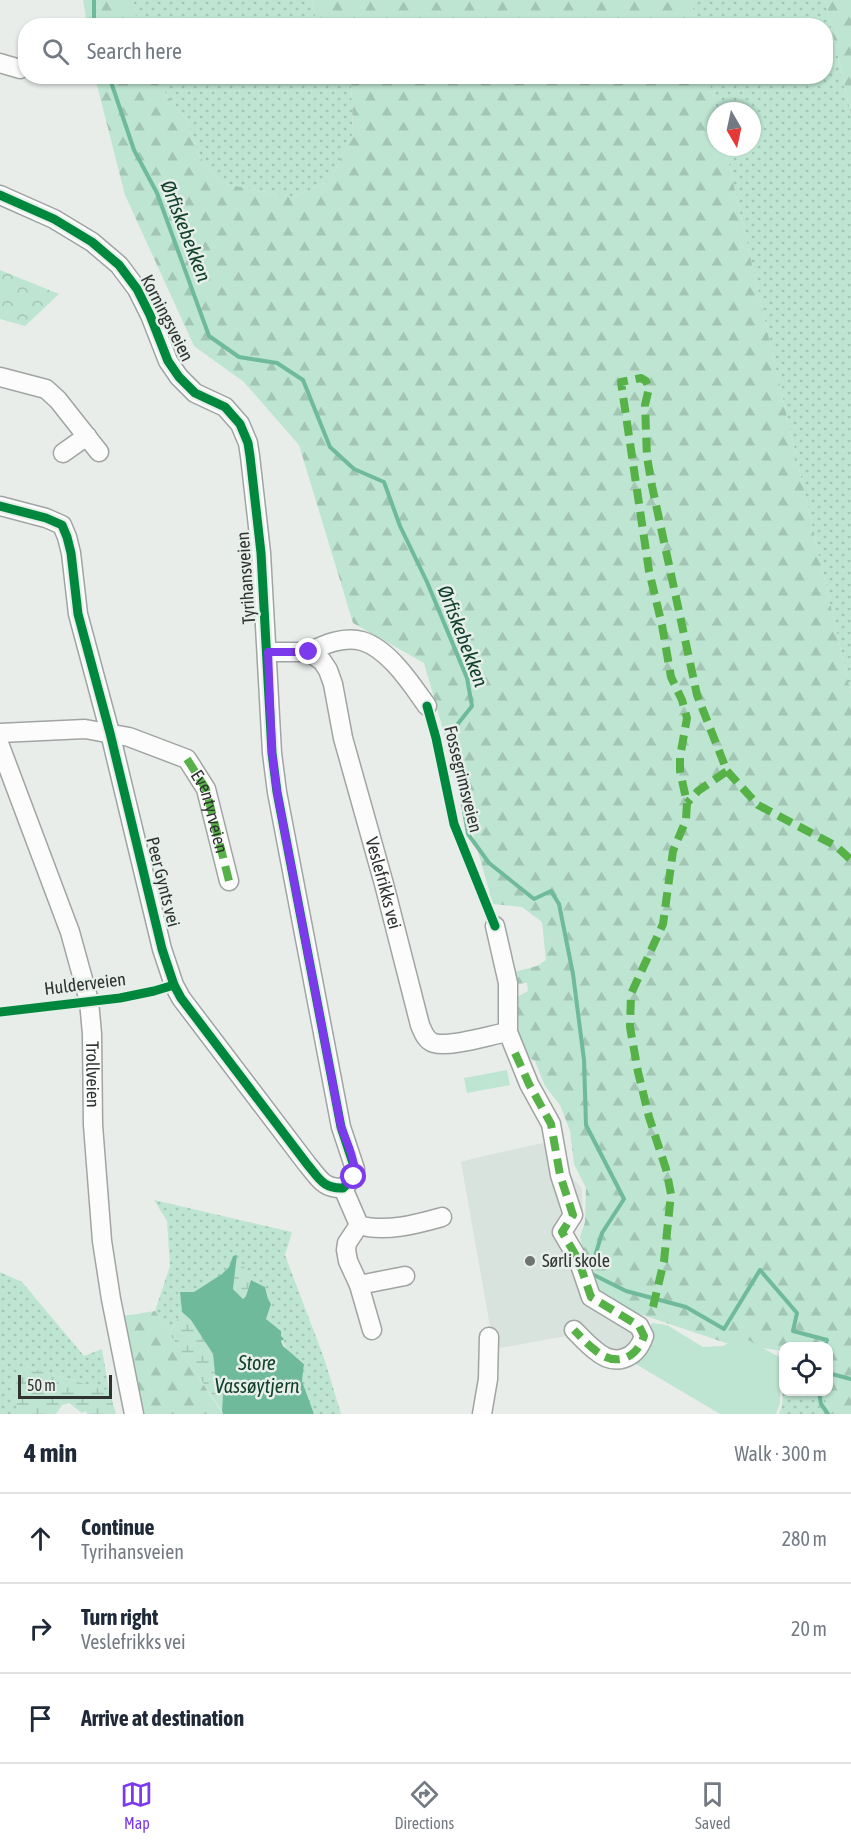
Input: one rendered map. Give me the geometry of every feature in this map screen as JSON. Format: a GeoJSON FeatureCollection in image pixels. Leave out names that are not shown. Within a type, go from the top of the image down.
{"type":"FeatureCollection","features":[{"type":"Feature","properties":{"kind":"street"},"geometry":{"type":"LineString","coordinates":[[0,63],[18,68]]}},
{"type":"Feature","properties":{"kind":"street","name":"Korningsveien"},"geometry":{"type":"LineString","coordinates":[[0,195],[54,219],[92,242],[119,265],[137,289],[168,361],[179,377],[195,393],[225,407],[240,423],[248,443],[250,456]]}},
{"type":"Feature","properties":{"kind":"street"},"geometry":{"type":"LineString","coordinates":[[0,377],[46,389],[58,400],[99,452]]}},
{"type":"Feature","properties":{"kind":"street"},"geometry":{"type":"LineString","coordinates":[[63,453],[87,436]]}},
{"type":"Feature","properties":{"kind":"street","name":"Tyrihansveien"},"geometry":{"type":"LineString","coordinates":[[250,456],[261,553],[272,753],[277,792],[341,1127],[355,1169],[354,1177],[343,1188]]}},
{"type":"Feature","properties":{"kind":"street","name":"Peer Gynts vei"},"geometry":{"type":"LineString","coordinates":[[0,506],[46,518],[62,525],[67,537],[78,614],[110,733],[162,949],[177,992],[323,1184],[332,1189],[343,1188]]}},
{"type":"Feature","properties":{"kind":"street"},"geometry":{"type":"LineString","coordinates":[[268,652],[309,652],[326,644],[346,639],[363,641],[379,651],[407,677],[427,706]]}},
{"type":"Feature","properties":{"kind":"street","name":"Veslefrikks vei"},"geometry":{"type":"LineString","coordinates":[[309,652],[322,661],[328,670],[343,738],[420,1025],[426,1037],[432,1043],[449,1045],[508,1032]]}},
{"type":"Feature","properties":{"kind":"street","name":"Eventyrveien"},"geometry":{"type":"LineString","coordinates":[[0,733],[86,729],[157,746],[187,759],[206,789],[229,881]]}},
{"type":"Feature","properties":{"kind":"street","name":"Trollveien"},"geometry":{"type":"LineString","coordinates":[[0,746],[70,932],[89,1000],[92,1034],[93,1125],[102,1241],[134,1414]]}},
{"type":"Feature","properties":{"kind":"street"},"geometry":{"type":"LineString","coordinates":[[495,926],[508,982],[508,1032],[529,1084],[551,1124],[560,1175],[573,1215],[562,1232],[578,1259],[591,1297],[639,1326],[644,1336],[641,1345],[625,1359],[608,1358],[596,1352],[574,1330]]}},
{"type":"Feature","properties":{"kind":"street"},"geometry":{"type":"LineString","coordinates":[[343,1188],[359,1225],[371,1229],[425,1222],[442,1217]]}},
{"type":"Feature","properties":{"kind":"street"},"geometry":{"type":"LineString","coordinates":[[359,1225],[347,1243],[346,1250],[372,1330]]}},
{"type":"Feature","properties":{"kind":"street"},"geometry":{"type":"LineString","coordinates":[[359,1285],[405,1276]]}},
{"type":"Feature","properties":{"kind":"street"},"geometry":{"type":"LineString","coordinates":[[482,1414],[488,1379],[489,1337]]}},
{"type":"Feature","properties":{"kind":"shaded area","name":"Sørli skole"},"geometry":{"type":"Polygon","coordinates":[[[543,1143],[582,1189],[583,1217],[573,1233],[592,1289],[648,1331],[628,1360],[591,1356],[566,1336],[494,1349],[461,1162],[543,1143]]]}},
{"type":"Feature","properties":{"kind":"green space"},"geometry":{"type":"Polygon","coordinates":[[[83,0],[133,0],[136,18],[86,18],[83,0]]]}},
{"type":"Feature","properties":{"kind":"green space"},"geometry":{"type":"Polygon","coordinates":[[[133,0],[312,0],[317,18],[136,18],[133,0]]]}},
{"type":"Feature","properties":{"kind":"green space"},"geometry":{"type":"Polygon","coordinates":[[[312,0],[691,0],[695,18],[317,18],[312,0]]]}},
{"type":"Feature","properties":{"kind":"green space"},"geometry":{"type":"Polygon","coordinates":[[[691,0],[825,0],[829,18],[695,18],[691,0]]]}},
{"type":"Feature","properties":{"kind":"green space"},"geometry":{"type":"Polygon","coordinates":[[[825,0],[851,0],[851,114],[833,35],[833,18],[829,18],[825,0]]]}},
{"type":"Feature","properties":{"kind":"green space"},"geometry":{"type":"Polygon","coordinates":[[[833,35],[851,114],[851,694],[727,156],[761,156],[761,102],[714,102],[710,84],[833,84],[833,35]]]}},
{"type":"Feature","properties":{"kind":"green space"},"geometry":{"type":"Polygon","coordinates":[[[97,84],[158,84],[187,120],[198,154],[221,183],[292,197],[330,181],[353,133],[351,84],[710,84],[714,102],[707,102],[707,156],[727,156],[851,694],[851,1414],[830,1414],[824,1396],[833,1396],[833,1342],[779,1342],[779,1350],[726,1343],[619,1307],[593,1286],[580,1237],[585,1222],[586,1188],[574,1164],[570,1131],[560,1105],[545,1086],[535,1061],[526,1056],[520,1042],[515,998],[528,991],[527,983],[515,984],[514,972],[537,966],[546,960],[542,922],[522,907],[493,904],[424,663],[353,623],[299,445],[244,382],[194,346],[125,195],[97,84]]]}},
{"type":"Feature","properties":{"kind":"green space"},"geometry":{"type":"Polygon","coordinates":[[[158,84],[351,84],[353,133],[330,181],[292,197],[221,183],[198,154],[187,120],[158,84]]]}},
{"type":"Feature","properties":{"kind":"green space"},"geometry":{"type":"Polygon","coordinates":[[[0,270],[59,294],[25,326],[0,319],[0,270]]]}},
{"type":"Feature","properties":{"kind":"green space"},"geometry":{"type":"Polygon","coordinates":[[[507,1070],[510,1085],[467,1093],[464,1078],[507,1070]]]}},
{"type":"Feature","properties":{"kind":"green space"},"geometry":{"type":"Polygon","coordinates":[[[154,1200],[292,1232],[285,1255],[324,1358],[341,1414],[314,1414],[302,1381],[304,1363],[288,1350],[281,1337],[281,1331],[266,1319],[271,1304],[265,1287],[251,1280],[236,1256],[233,1256],[229,1267],[222,1274],[194,1292],[180,1292],[182,1312],[169,1333],[155,1311],[170,1266],[167,1221],[154,1200]]]}},
{"type":"Feature","properties":{"kind":"green space"},"geometry":{"type":"Polygon","coordinates":[[[237,1255],[251,1280],[243,1299],[233,1289],[237,1255]]]}},
{"type":"Feature","properties":{"kind":"green space"},"geometry":{"type":"Polygon","coordinates":[[[0,1272],[22,1282],[84,1356],[102,1349],[109,1391],[27,1367],[12,1384],[19,1414],[0,1414],[0,1272]]]}},
{"type":"Feature","properties":{"kind":"green space"},"geometry":{"type":"Polygon","coordinates":[[[155,1311],[223,1414],[144,1414],[124,1316],[155,1311]]]}},
{"type":"Feature","properties":{"kind":"green space"},"geometry":{"type":"Polygon","coordinates":[[[182,1312],[191,1319],[213,1354],[215,1374],[223,1395],[222,1411],[169,1333],[182,1312]]]}},
{"type":"Feature","properties":{"kind":"green space"},"geometry":{"type":"Polygon","coordinates":[[[652,1323],[667,1325],[703,1347],[723,1346],[741,1336],[779,1357],[780,1403],[776,1414],[720,1414],[629,1360],[652,1323]]]}},
{"type":"Feature","properties":{"kind":"green space"},"geometry":{"type":"Polygon","coordinates":[[[27,1367],[109,1391],[116,1414],[87,1414],[86,1411],[82,1413],[69,1403],[62,1405],[56,1414],[19,1414],[12,1384],[27,1367]]]}},
{"type":"Feature","properties":{"kind":"green space"},"geometry":{"type":"Polygon","coordinates":[[[783,1396],[824,1396],[830,1414],[779,1414],[783,1396]]]}},
{"type":"Feature","properties":{"kind":"water","name":"Store Vassøytjern"},"geometry":{"type":"Polygon","coordinates":[[[237,1255],[233,1289],[243,1299],[251,1280],[265,1287],[271,1304],[266,1319],[281,1331],[284,1339],[281,1341],[283,1346],[304,1364],[302,1381],[314,1414],[223,1414],[223,1395],[215,1374],[213,1354],[191,1320],[182,1312],[180,1292],[194,1292],[222,1274],[229,1267],[233,1256],[237,1255]]]}},
{"type":"Feature","properties":{"kind":"waterway","name":"Ørfiskebekken"},"geometry":{"type":"LineString","coordinates":[[94,0],[94,18]]}},
{"type":"Feature","properties":{"kind":"waterway","name":"Ørfiskebekken"},"geometry":{"type":"LineString","coordinates":[[112,84],[134,150],[157,193],[209,336],[239,357],[277,363],[303,380],[330,447],[354,469],[384,482],[400,526],[427,582],[467,678],[472,706],[453,730],[453,748],[468,834],[489,863],[534,899],[551,891],[559,904],[573,974],[584,1060],[586,1125],[624,1199],[602,1233],[590,1273],[626,1291],[686,1307],[724,1329],[760,1270],[797,1313],[793,1331],[827,1340],[826,1342]]}},
{"type":"Feature","properties":{"kind":"waterway","name":"Ørfiskebekken"},"geometry":{"type":"LineString","coordinates":[[833,1374],[851,1379]]}},
{"type":"Feature","properties":{"kind":"waterway"},"geometry":{"type":"LineString","coordinates":[[820,1396],[821,1404],[828,1414]]}},
{"type":"Feature","properties":{"kind":"marked path"},"geometry":{"type":"LineString","coordinates":[[653,1307],[664,1261],[671,1194],[638,1072],[630,1027],[631,994],[663,924],[673,851],[686,820],[687,803],[680,771],[680,757],[687,718],[682,700],[671,677],[649,571],[621,382],[641,378],[646,381],[649,388],[645,405],[647,457],[652,486],[697,695],[727,771],[698,791],[687,803]]}},
{"type":"Feature","properties":{"kind":"marked path"},"geometry":{"type":"LineString","coordinates":[[187,759],[206,789],[229,881]]}},
{"type":"Feature","properties":{"kind":"marked path"},"geometry":{"type":"LineString","coordinates":[[727,771],[758,805],[836,846],[851,860]]}},
{"type":"Feature","properties":{"kind":"marked path"},"geometry":{"type":"LineString","coordinates":[[515,1053],[551,1124],[560,1175],[573,1215],[562,1232],[578,1259],[591,1297],[639,1326],[644,1336],[636,1351],[617,1359],[602,1355],[574,1330]]}},
{"type":"Feature","properties":{"kind":"cycle path"},"geometry":{"type":"LineString","coordinates":[[0,195],[54,219],[92,242],[119,265],[137,289],[168,361],[179,377],[195,393],[225,407],[240,424],[248,443],[261,553],[272,753],[277,792],[341,1127],[355,1169],[354,1177],[343,1188],[326,1185],[315,1174],[181,998],[174,985],[162,949],[110,733],[78,614],[67,537],[62,525],[46,518],[0,506]]}},
{"type":"Feature","properties":{"kind":"cycle path","name":"Fossegrimsveien"},"geometry":{"type":"LineString","coordinates":[[427,706],[454,824],[495,926]]}},
{"type":"Feature","properties":{"kind":"cycle path","name":"Hulderveien"},"geometry":{"type":"LineString","coordinates":[[0,1012],[120,998],[174,985]]}},
{"type":"Feature","properties":{"kind":"place","name":"Sørli skole"},"geometry":{"type":"Point","coordinates":[530,1261]}},
{"type":"Feature","properties":{"kind":"route"},"geometry":{"type":"LineString","coordinates":[[309,652],[268,652],[272,753],[277,792],[341,1127],[353,1161],[354,1177]]}}]}
